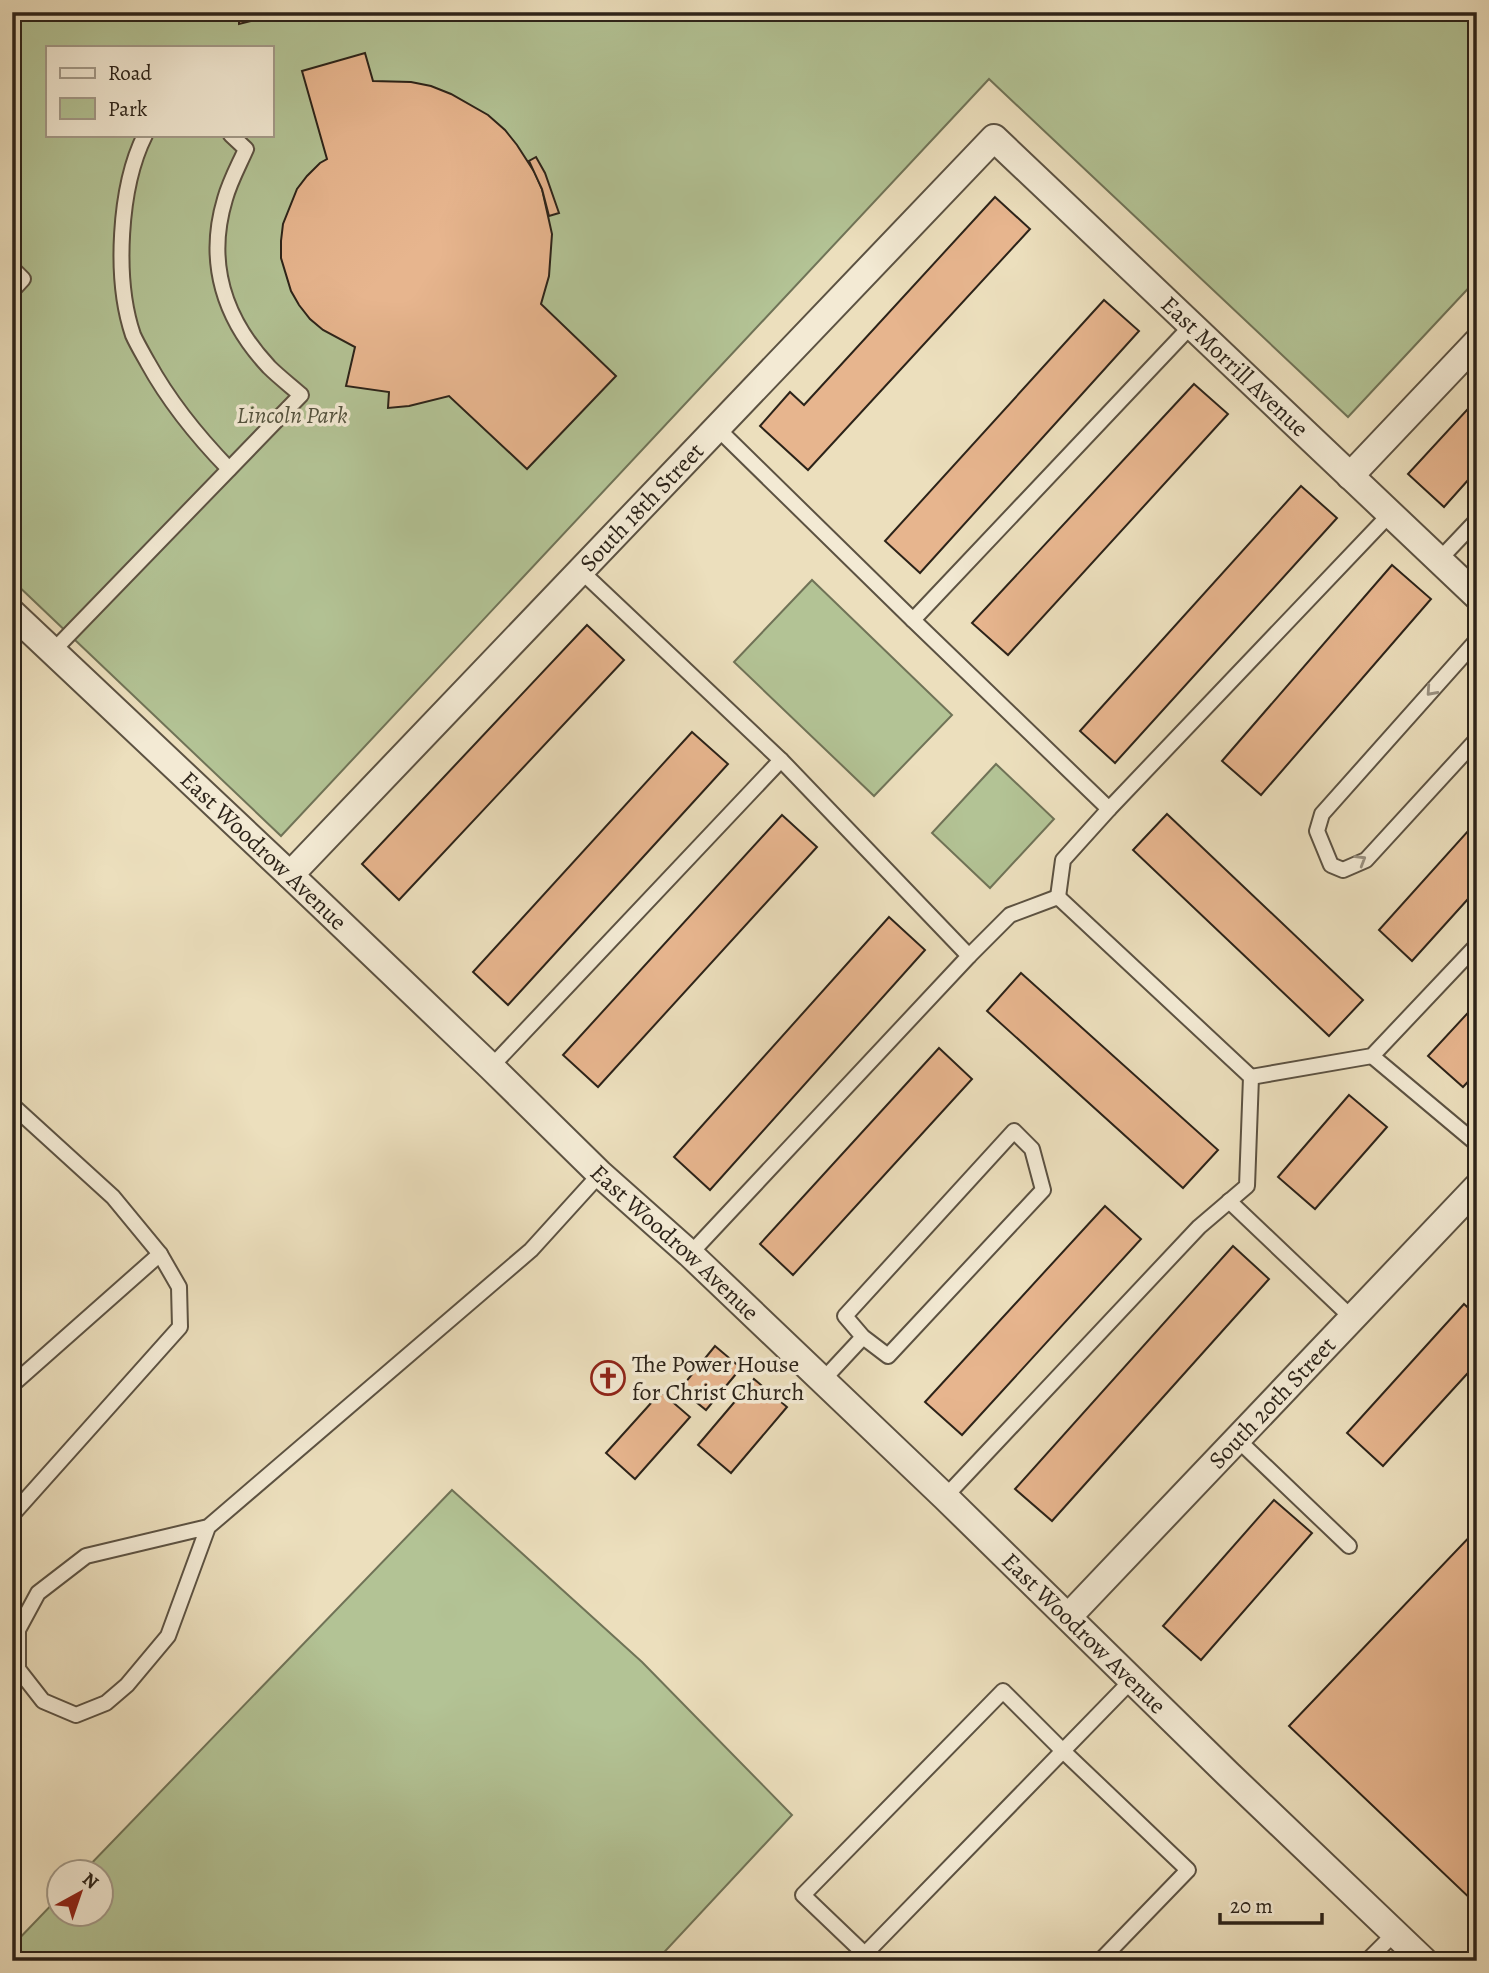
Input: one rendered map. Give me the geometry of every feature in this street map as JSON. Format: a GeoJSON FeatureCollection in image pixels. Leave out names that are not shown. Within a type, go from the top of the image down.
{"type":"FeatureCollection","features":[{"type":"Feature","properties":{"kind":"street","name":"East Morrill Avenue"},"geometry":{"type":"LineString","coordinates":[[993,138],[1477,596]]}},
{"type":"Feature","properties":{"kind":"street","name":"South 18th Street"},"geometry":{"type":"LineString","coordinates":[[290,875],[993,138]]}},
{"type":"Feature","properties":{"kind":"street"},"geometry":{"type":"LineString","coordinates":[[1350,476],[1477,342]]}},
{"type":"Feature","properties":{"kind":"street","name":"East Woodrow Avenue"},"geometry":{"type":"LineString","coordinates":[[12,613],[492,1067],[600,1174],[690,1254],[945,1497],[1424,1961]]}},
{"type":"Feature","properties":{"kind":"street","name":"South 20th Street"},"geometry":{"type":"LineString","coordinates":[[1068,1617],[1477,1187]]}},
{"type":"Feature","properties":{"kind":"lane"},"geometry":{"type":"LineString","coordinates":[[145,136],[132,169],[123,218],[125,292],[134,335],[180,415],[229,469]]}},
{"type":"Feature","properties":{"kind":"lane"},"geometry":{"type":"LineString","coordinates":[[53,652],[301,395],[270,368],[247,340],[229,309],[219,281],[217,253],[222,211],[232,179],[246,149],[232,136]]}},
{"type":"Feature","properties":{"kind":"lane"},"geometry":{"type":"LineString","coordinates":[[12,268],[23,279],[12,291]]}},
{"type":"Feature","properties":{"kind":"lane"},"geometry":{"type":"LineString","coordinates":[[913,621],[1191,326]]}},
{"type":"Feature","properties":{"kind":"lane"},"geometry":{"type":"LineString","coordinates":[[717,428],[1109,809]]}},
{"type":"Feature","properties":{"kind":"lane"},"geometry":{"type":"LineString","coordinates":[[1058,897],[1063,860],[1390,514]]}},
{"type":"Feature","properties":{"kind":"lane"},"geometry":{"type":"LineString","coordinates":[[1439,560],[1477,520]]}},
{"type":"Feature","properties":{"kind":"lane"},"geometry":{"type":"LineString","coordinates":[[581,571],[781,760],[969,956]]}},
{"type":"Feature","properties":{"kind":"lane"},"geometry":{"type":"LineString","coordinates":[[1477,640],[1322,814],[1317,831],[1331,865],[1343,870],[1366,860],[1477,739]]}},
{"type":"Feature","properties":{"kind":"lane"},"geometry":{"type":"LineString","coordinates":[[492,1067],[781,760]]}},
{"type":"Feature","properties":{"kind":"lane"},"geometry":{"type":"LineString","coordinates":[[690,1254],[1010,915],[1058,897]]}},
{"type":"Feature","properties":{"kind":"lane"},"geometry":{"type":"LineString","coordinates":[[945,1497],[1199,1227],[1247,1186],[1251,1077],[1058,897]]}},
{"type":"Feature","properties":{"kind":"lane"},"geometry":{"type":"LineString","coordinates":[[1251,1077],[1372,1056],[1477,945]]}},
{"type":"Feature","properties":{"kind":"lane"},"geometry":{"type":"LineString","coordinates":[[1372,1056],[1477,1144]]}},
{"type":"Feature","properties":{"kind":"lane"},"geometry":{"type":"LineString","coordinates":[[12,1105],[113,1197],[160,1254],[180,1287],[180,1327],[12,1516]]}},
{"type":"Feature","properties":{"kind":"lane"},"geometry":{"type":"LineString","coordinates":[[1014,1131],[1032,1149],[1043,1190],[888,1356],[863,1337],[845,1316],[1014,1131]]}},
{"type":"Feature","properties":{"kind":"lane"},"geometry":{"type":"LineString","coordinates":[[208,1527],[168,1636],[127,1685],[106,1703],[76,1715],[43,1701],[18,1669],[18,1630],[38,1593],[86,1556],[208,1527],[531,1250],[600,1174]]}},
{"type":"Feature","properties":{"kind":"lane"},"geometry":{"type":"LineString","coordinates":[[1229,1201],[1352,1318]]}},
{"type":"Feature","properties":{"kind":"lane"},"geometry":{"type":"LineString","coordinates":[[12,1385],[160,1254]]}},
{"type":"Feature","properties":{"kind":"lane"},"geometry":{"type":"LineString","coordinates":[[822,1381],[863,1337]]}},
{"type":"Feature","properties":{"kind":"lane"},"geometry":{"type":"LineString","coordinates":[[1237,1439],[1349,1546]]}},
{"type":"Feature","properties":{"kind":"lane"},"geometry":{"type":"LineString","coordinates":[[1100,1961],[1188,1870],[1063,1751],[1003,1691],[803,1895],[868,1957],[1063,1751],[1132,1680]]}},
{"type":"Feature","properties":{"kind":"lane"},"geometry":{"type":"LineString","coordinates":[[1367,1961],[1395,1933]]}},
{"type":"Feature","properties":{"kind":"green space","name":"Lincoln Park"},"geometry":{"type":"Polygon","coordinates":[[[12,12],[1477,12],[1477,279],[1348,417],[989,79],[281,836],[12,580],[12,12]]]}},
{"type":"Feature","properties":{"kind":"green space"},"geometry":{"type":"Polygon","coordinates":[[[812,580],[952,715],[874,796],[734,662],[812,580]]]}},
{"type":"Feature","properties":{"kind":"green space"},"geometry":{"type":"Polygon","coordinates":[[[996,764],[1054,819],[990,888],[932,833],[996,764]]]}},
{"type":"Feature","properties":{"kind":"green space"},"geometry":{"type":"Polygon","coordinates":[[[452,1490],[642,1662],[792,1815],[656,1961],[12,1961],[12,1946],[46,1911],[46,1927],[116,1927],[116,1857],[98,1857],[452,1490]]]}},
{"type":"Feature","properties":{"kind":"building"},"geometry":{"type":"Polygon","coordinates":[[[210,12],[286,12],[239,24],[239,21],[210,12]]]}},
{"type":"Feature","properties":{"kind":"building"},"geometry":{"type":"Polygon","coordinates":[[[365,53],[373,81],[411,82],[451,94],[488,115],[517,145],[542,189],[552,234],[549,276],[541,304],[616,376],[527,469],[449,396],[388,408],[389,392],[346,386],[355,347],[323,330],[310,319],[291,291],[281,258],[283,224],[297,189],[320,163],[327,159],[302,71],[365,53]]]}},
{"type":"Feature","properties":{"kind":"building"},"geometry":{"type":"Polygon","coordinates":[[[536,157],[545,173],[559,213],[549,216],[542,189],[529,161],[536,157]]]}},
{"type":"Feature","properties":{"kind":"building"},"geometry":{"type":"Polygon","coordinates":[[[995,197],[1030,229],[808,470],[760,426],[790,392],[804,405],[995,197]]]}},
{"type":"Feature","properties":{"kind":"building"},"geometry":{"type":"Polygon","coordinates":[[[1104,300],[1139,331],[920,573],[885,541],[1104,300]]]}},
{"type":"Feature","properties":{"kind":"building"},"geometry":{"type":"Polygon","coordinates":[[[1194,384],[1228,414],[1008,655],[972,623],[1194,384]]]}},
{"type":"Feature","properties":{"kind":"building"},"geometry":{"type":"Polygon","coordinates":[[[1477,399],[1477,470],[1444,507],[1408,474],[1477,399]]]}},
{"type":"Feature","properties":{"kind":"building"},"geometry":{"type":"Polygon","coordinates":[[[1301,486],[1337,518],[1115,763],[1080,731],[1301,486]]]}},
{"type":"Feature","properties":{"kind":"building"},"geometry":{"type":"Polygon","coordinates":[[[1392,565],[1431,599],[1261,795],[1222,761],[1392,565]]]}},
{"type":"Feature","properties":{"kind":"building"},"geometry":{"type":"Polygon","coordinates":[[[587,625],[624,660],[399,900],[362,864],[587,625]]]}},
{"type":"Feature","properties":{"kind":"building"},"geometry":{"type":"Polygon","coordinates":[[[692,732],[728,764],[508,1005],[473,972],[692,732]]]}},
{"type":"Feature","properties":{"kind":"building"},"geometry":{"type":"Polygon","coordinates":[[[1167,814],[1363,1000],[1329,1036],[1133,850],[1167,814]]]}},
{"type":"Feature","properties":{"kind":"building"},"geometry":{"type":"Polygon","coordinates":[[[782,815],[817,847],[598,1087],[563,1055],[782,815]]]}},
{"type":"Feature","properties":{"kind":"building"},"geometry":{"type":"Polygon","coordinates":[[[1477,821],[1477,889],[1412,961],[1379,930],[1477,821]]]}},
{"type":"Feature","properties":{"kind":"building"},"geometry":{"type":"Polygon","coordinates":[[[889,917],[925,950],[710,1190],[674,1157],[889,917]]]}},
{"type":"Feature","properties":{"kind":"building"},"geometry":{"type":"Polygon","coordinates":[[[1021,973],[1218,1150],[1183,1188],[987,1011],[1021,973]]]}},
{"type":"Feature","properties":{"kind":"building"},"geometry":{"type":"Polygon","coordinates":[[[1477,1003],[1477,1072],[1463,1087],[1428,1056],[1477,1003]]]}},
{"type":"Feature","properties":{"kind":"building"},"geometry":{"type":"Polygon","coordinates":[[[939,1048],[972,1079],[793,1275],[760,1244],[939,1048]]]}},
{"type":"Feature","properties":{"kind":"building"},"geometry":{"type":"Polygon","coordinates":[[[1349,1095],[1387,1127],[1315,1209],[1278,1177],[1349,1095]]]}},
{"type":"Feature","properties":{"kind":"building"},"geometry":{"type":"Polygon","coordinates":[[[1105,1206],[1141,1239],[962,1435],[925,1402],[1105,1206]]]}},
{"type":"Feature","properties":{"kind":"building"},"geometry":{"type":"Polygon","coordinates":[[[1233,1246],[1269,1279],[1052,1521],[1015,1489],[1233,1246]]]}},
{"type":"Feature","properties":{"kind":"building"},"geometry":{"type":"Polygon","coordinates":[[[1464,1304],[1477,1316],[1477,1363],[1383,1466],[1347,1433],[1464,1304]]]}},
{"type":"Feature","properties":{"kind":"building"},"geometry":{"type":"Polygon","coordinates":[[[715,1346],[741,1368],[706,1410],[680,1389],[715,1346]]]}},
{"type":"Feature","properties":{"kind":"building"},"geometry":{"type":"Polygon","coordinates":[[[754,1379],[787,1407],[731,1473],[698,1445],[754,1379]]]}},
{"type":"Feature","properties":{"kind":"building"},"geometry":{"type":"Polygon","coordinates":[[[661,1392],[690,1417],[635,1479],[606,1453],[661,1392]]]}},
{"type":"Feature","properties":{"kind":"building"},"geometry":{"type":"Polygon","coordinates":[[[1274,1500],[1312,1533],[1201,1660],[1163,1626],[1274,1500]]]}},
{"type":"Feature","properties":{"kind":"building"},"geometry":{"type":"Polygon","coordinates":[[[1477,1529],[1477,1905],[1289,1726],[1477,1529]]]}},
{"type":"Feature","properties":{"kind":"place","name":"The Power House for Christ Church"},"geometry":{"type":"Point","coordinates":[608,1378]}}]}
